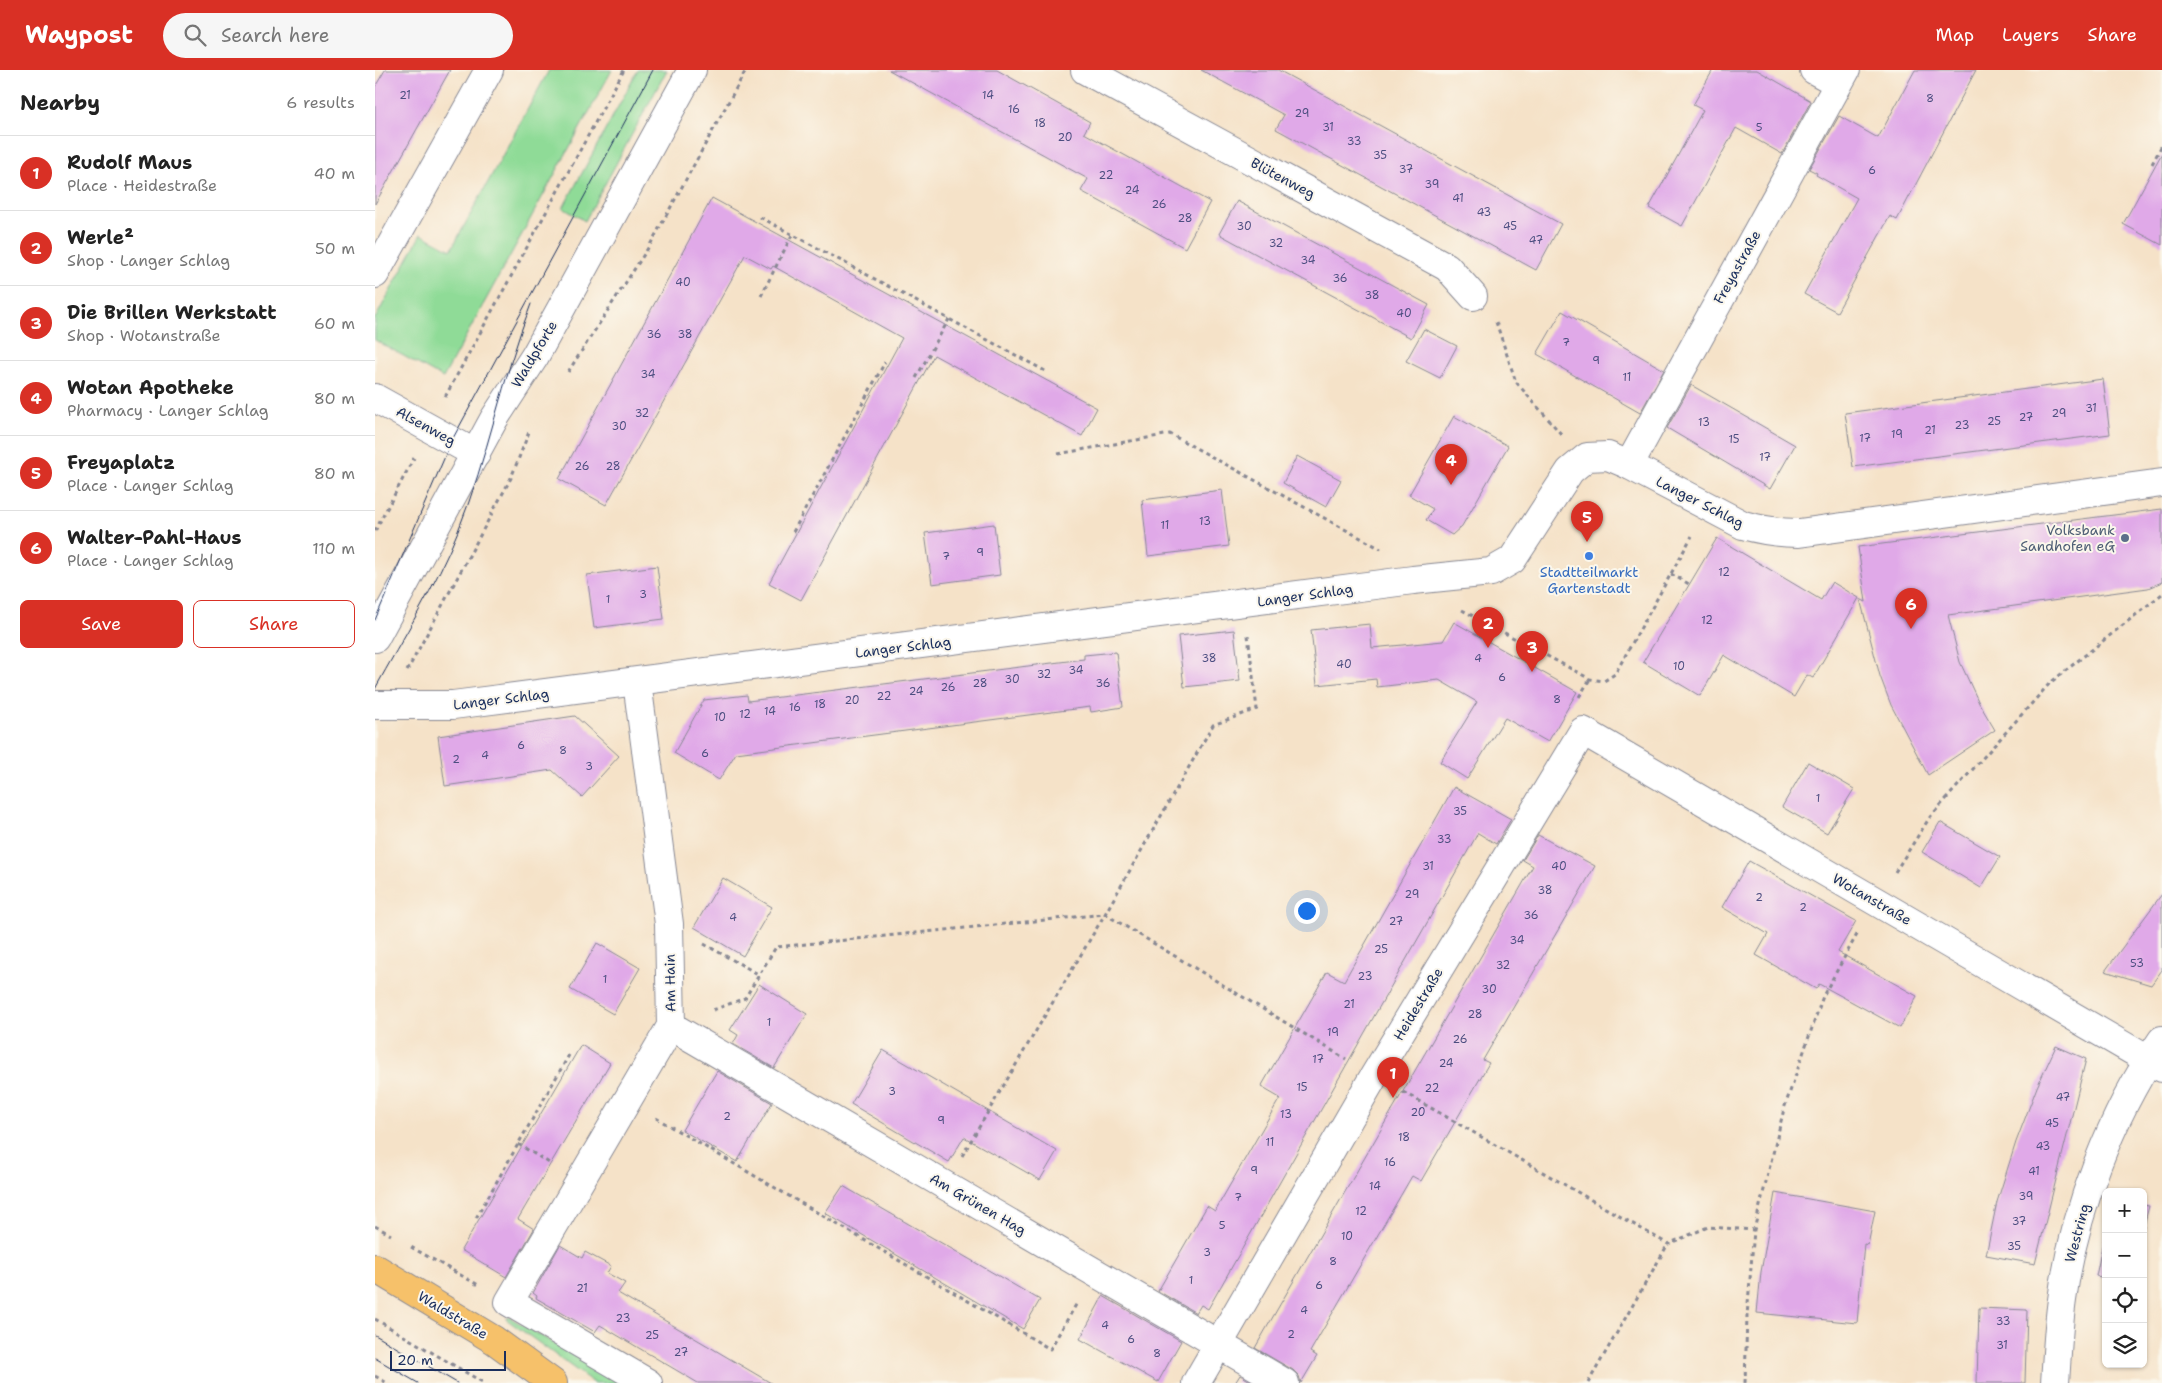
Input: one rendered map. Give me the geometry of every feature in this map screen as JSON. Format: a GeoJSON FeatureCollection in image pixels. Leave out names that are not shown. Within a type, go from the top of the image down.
{"type":"FeatureCollection","features":[{"type":"Feature","properties":{"kind":"main road","name":"Waldstraße"},"geometry":{"type":"LineString","coordinates":[[375,1268],[493,1340],[553,1383]]}},
{"type":"Feature","properties":{"kind":"street"},"geometry":{"type":"LineString","coordinates":[[375,274],[489,70]]}},
{"type":"Feature","properties":{"kind":"street","name":"Waldpforte"},"geometry":{"type":"LineString","coordinates":[[375,638],[494,419],[535,356],[692,70]]}},
{"type":"Feature","properties":{"kind":"street","name":"Blütenweg"},"geometry":{"type":"LineString","coordinates":[[1085,70],[1447,266],[1473,296]]}},
{"type":"Feature","properties":{"kind":"street"},"geometry":{"type":"LineString","coordinates":[[1813,70],[1842,77]]}},
{"type":"Feature","properties":{"kind":"street","name":"Freyastraße"},"geometry":{"type":"LineString","coordinates":[[1629,465],[1842,77]]}},
{"type":"Feature","properties":{"kind":"street","name":"Alsenweg"},"geometry":{"type":"LineString","coordinates":[[375,398],[476,454]]}},
{"type":"Feature","properties":{"kind":"street","name":"Langer Schlag"},"geometry":{"type":"LineString","coordinates":[[382,705],[453,705],[1245,604],[1413,580],[1491,572],[1512,560],[1570,471],[1587,457],[1608,456],[1629,465],[1743,525],[1758,529],[1799,532],[2162,483]]}},
{"type":"Feature","properties":{"kind":"street","name":"Am Hain"},"geometry":{"type":"LineString","coordinates":[[509,1302],[671,1026],[669,924],[637,682]]}},
{"type":"Feature","properties":{"kind":"street","name":"Wotanstraße"},"geometry":{"type":"LineString","coordinates":[[1583,731],[1876,901],[2157,1056]]}},
{"type":"Feature","properties":{"kind":"street","name":"Heidestraße"},"geometry":{"type":"LineString","coordinates":[[1196,1383],[1374,1076],[1583,731]]}},
{"type":"Feature","properties":{"kind":"street","name":"Am Grünen Hag"},"geometry":{"type":"LineString","coordinates":[[671,1026],[1285,1383]]}},
{"type":"Feature","properties":{"kind":"street","name":"Westring"},"geometry":{"type":"LineString","coordinates":[[2055,1383],[2062,1300],[2075,1236],[2090,1186],[2114,1125],[2157,1056]]}},
{"type":"Feature","properties":{"kind":"street"},"geometry":{"type":"LineString","coordinates":[[509,1302],[648,1383]]}},
{"type":"Feature","properties":{"kind":"path"},"geometry":{"type":"LineString","coordinates":[[375,530],[430,428],[449,388],[624,70]]}},
{"type":"Feature","properties":{"kind":"path"},"geometry":{"type":"LineString","coordinates":[[565,376],[650,245],[746,70]]}},
{"type":"Feature","properties":{"kind":"path"},"geometry":{"type":"LineString","coordinates":[[2152,164],[2162,145]]}},
{"type":"Feature","properties":{"kind":"path"},"geometry":{"type":"LineString","coordinates":[[760,217],[1047,372]]}},
{"type":"Feature","properties":{"kind":"path"},"geometry":{"type":"LineString","coordinates":[[761,296],[792,235]]}},
{"type":"Feature","properties":{"kind":"path"},"geometry":{"type":"LineString","coordinates":[[1473,296],[1492,311],[1516,382],[1561,434],[1587,457]]}},
{"type":"Feature","properties":{"kind":"path"},"geometry":{"type":"LineString","coordinates":[[916,378],[949,319]]}},
{"type":"Feature","properties":{"kind":"path"},"geometry":{"type":"LineString","coordinates":[[793,532],[885,362]]}},
{"type":"Feature","properties":{"kind":"path"},"geometry":{"type":"LineString","coordinates":[[382,705],[511,478],[534,425]]}},
{"type":"Feature","properties":{"kind":"path"},"geometry":{"type":"LineString","coordinates":[[1058,454],[1170,434],[1409,564],[1413,580]]}},
{"type":"Feature","properties":{"kind":"path"},"geometry":{"type":"LineString","coordinates":[[1447,577],[1457,608],[1590,679],[1604,681],[1615,674],[1708,507]]}},
{"type":"Feature","properties":{"kind":"path"},"geometry":{"type":"LineString","coordinates":[[1671,574],[1689,584]]}},
{"type":"Feature","properties":{"kind":"path"},"geometry":{"type":"LineString","coordinates":[[1745,1383],[1747,1316],[1754,1230],[1784,1108],[1823,996],[1876,901],[1931,817],[2050,683],[2162,594]]}},
{"type":"Feature","properties":{"kind":"path"},"geometry":{"type":"LineString","coordinates":[[945,1185],[1105,914],[1213,725],[1257,709],[1245,604]]}},
{"type":"Feature","properties":{"kind":"path"},"geometry":{"type":"LineString","coordinates":[[671,1026],[745,998],[776,947],[1105,914],[1354,1063]]}},
{"type":"Feature","properties":{"kind":"path"},"geometry":{"type":"LineString","coordinates":[[669,924],[758,974]]}},
{"type":"Feature","properties":{"kind":"path"},"geometry":{"type":"LineString","coordinates":[[476,1218],[569,1055]]}},
{"type":"Feature","properties":{"kind":"path"},"geometry":{"type":"LineString","coordinates":[[1398,1089],[1668,1244]]}},
{"type":"Feature","properties":{"kind":"path"},"geometry":{"type":"LineString","coordinates":[[627,1101],[1050,1349],[1095,1272]]}},
{"type":"Feature","properties":{"kind":"path"},"geometry":{"type":"LineString","coordinates":[[375,1226],[392,1236]]}},
{"type":"Feature","properties":{"kind":"path"},"geometry":{"type":"LineString","coordinates":[[1588,1383],[1668,1244],[1708,1227],[1754,1230]]}},
{"type":"Feature","properties":{"kind":"path"},"geometry":{"type":"LineString","coordinates":[[409,1246],[509,1302]]}},
{"type":"Feature","properties":{"kind":"path"},"geometry":{"type":"LineString","coordinates":[[375,1319],[484,1383]]}},
{"type":"Feature","properties":{"kind":"path"},"geometry":{"type":"LineString","coordinates":[[375,1376],[387,1383]]}},
{"type":"Feature","properties":{"kind":"green space"},"geometry":{"type":"Polygon","coordinates":[[[549,70],[612,70],[443,378],[375,340],[375,319],[421,234],[451,250],[549,70]]]}},
{"type":"Feature","properties":{"kind":"green space"},"geometry":{"type":"Polygon","coordinates":[[[638,70],[667,70],[585,221],[563,208],[638,70]]]}},
{"type":"Feature","properties":{"kind":"green space"},"geometry":{"type":"Polygon","coordinates":[[[509,1317],[622,1383],[594,1383],[506,1319],[509,1317]]]}},
{"type":"Feature","properties":{"kind":"building"},"geometry":{"type":"Polygon","coordinates":[[[385,70],[450,70],[375,204],[375,87],[385,70]]]}},
{"type":"Feature","properties":{"kind":"building"},"geometry":{"type":"Polygon","coordinates":[[[889,70],[997,70],[1090,122],[1084,133],[1210,202],[1185,248],[1081,191],[1088,179],[889,70]]]}},
{"type":"Feature","properties":{"kind":"building"},"geometry":{"type":"Polygon","coordinates":[[[1201,70],[1278,70],[1561,224],[1536,270],[1276,129],[1284,115],[1201,70]]]}},
{"type":"Feature","properties":{"kind":"building"},"geometry":{"type":"Polygon","coordinates":[[[1713,70],[1757,70],[1811,101],[1782,154],[1736,128],[1682,226],[1649,208],[1703,110],[1693,105],[1713,70]]]}},
{"type":"Feature","properties":{"kind":"building"},"geometry":{"type":"Polygon","coordinates":[[[1915,70],[1976,70],[1897,220],[1890,216],[1837,312],[1804,294],[1857,198],[1816,175],[1817,173],[1809,169],[1839,116],[1878,138],[1915,70]]]}},
{"type":"Feature","properties":{"kind":"building"},"geometry":{"type":"Polygon","coordinates":[[[2162,153],[2162,245],[2123,224],[2162,153]]]}},
{"type":"Feature","properties":{"kind":"building"},"geometry":{"type":"Polygon","coordinates":[[[712,198],[1097,408],[1082,436],[934,355],[801,600],[769,583],[902,338],[773,266],[771,269],[745,255],[606,505],[559,479],[712,198]]]}},
{"type":"Feature","properties":{"kind":"building"},"geometry":{"type":"Polygon","coordinates":[[[1237,201],[1429,305],[1411,338],[1219,234],[1237,201]]]}},
{"type":"Feature","properties":{"kind":"building"},"geometry":{"type":"Polygon","coordinates":[[[1562,311],[1664,370],[1640,413],[1537,354],[1562,311]]]}},
{"type":"Feature","properties":{"kind":"building"},"geometry":{"type":"Polygon","coordinates":[[[1424,329],[1457,346],[1440,378],[1406,361],[1424,329]]]}},
{"type":"Feature","properties":{"kind":"building"},"geometry":{"type":"Polygon","coordinates":[[[2103,379],[2110,434],[1853,467],[1845,413],[2103,379]]]}},
{"type":"Feature","properties":{"kind":"building"},"geometry":{"type":"Polygon","coordinates":[[[1691,385],[1795,445],[1770,489],[1667,428],[1691,385]]]}},
{"type":"Feature","properties":{"kind":"building"},"geometry":{"type":"Polygon","coordinates":[[[1454,416],[1508,446],[1462,526],[1452,535],[1426,520],[1433,509],[1409,495],[1454,416]]]}},
{"type":"Feature","properties":{"kind":"building"},"geometry":{"type":"Polygon","coordinates":[[[1297,456],[1341,480],[1326,507],[1283,483],[1297,456]]]}},
{"type":"Feature","properties":{"kind":"building"},"geometry":{"type":"Polygon","coordinates":[[[1222,490],[1229,546],[1148,556],[1142,500],[1222,490]]]}},
{"type":"Feature","properties":{"kind":"building"},"geometry":{"type":"Polygon","coordinates":[[[2162,509],[2162,582],[2148,588],[1948,615],[1960,662],[1979,703],[1995,730],[1928,775],[1891,705],[1880,676],[1860,599],[1866,602],[1858,547],[2162,509]]]}},
{"type":"Feature","properties":{"kind":"building"},"geometry":{"type":"Polygon","coordinates":[[[994,524],[1000,575],[932,584],[925,533],[994,524]]]}},
{"type":"Feature","properties":{"kind":"building"},"geometry":{"type":"Polygon","coordinates":[[[1717,538],[1821,600],[1832,582],[1859,598],[1813,678],[1807,675],[1794,697],[1724,655],[1700,696],[1643,662],[1717,538]]]}},
{"type":"Feature","properties":{"kind":"building"},"geometry":{"type":"Polygon","coordinates":[[[657,566],[664,619],[594,628],[587,575],[657,566]]]}},
{"type":"Feature","properties":{"kind":"building"},"geometry":{"type":"Polygon","coordinates":[[[1454,622],[1577,692],[1548,742],[1505,718],[1467,779],[1440,762],[1477,702],[1439,680],[1377,687],[1376,679],[1317,685],[1311,630],[1370,624],[1372,648],[1443,641],[1454,622]]]}},
{"type":"Feature","properties":{"kind":"building"},"geometry":{"type":"Polygon","coordinates":[[[1234,630],[1240,681],[1184,687],[1178,636],[1234,630]]]}},
{"type":"Feature","properties":{"kind":"building"},"geometry":{"type":"Polygon","coordinates":[[[1116,652],[1123,707],[1091,712],[1090,707],[736,753],[719,780],[674,753],[704,700],[747,695],[748,701],[1084,659],[1084,655],[1116,652]]]}},
{"type":"Feature","properties":{"kind":"building"},"geometry":{"type":"Polygon","coordinates":[[[575,716],[619,756],[582,797],[552,770],[445,786],[438,736],[575,716]]]}},
{"type":"Feature","properties":{"kind":"building"},"geometry":{"type":"Polygon","coordinates":[[[1808,762],[1854,789],[1827,833],[1782,807],[1808,762]]]}},
{"type":"Feature","properties":{"kind":"building"},"geometry":{"type":"Polygon","coordinates":[[[1454,787],[1511,819],[1496,844],[1478,833],[1208,1309],[1201,1305],[1196,1313],[1158,1291],[1207,1206],[1215,1211],[1280,1098],[1261,1087],[1327,972],[1344,981],[1454,787]]]}},
{"type":"Feature","properties":{"kind":"building"},"geometry":{"type":"Polygon","coordinates":[[[1940,822],[2000,857],[1981,888],[1922,852],[1940,822]]]}},
{"type":"Feature","properties":{"kind":"building"},"geometry":{"type":"Polygon","coordinates":[[[1538,835],[1595,866],[1483,1060],[1489,1063],[1421,1181],[1412,1176],[1310,1352],[1317,1356],[1301,1383],[1299,1376],[1293,1370],[1255,1348],[1533,866],[1523,860],[1538,835]]]}},
{"type":"Feature","properties":{"kind":"building"},"geometry":{"type":"Polygon","coordinates":[[[1749,861],[1856,921],[1838,952],[1917,996],[1900,1028],[1819,984],[1816,989],[1756,955],[1768,934],[1722,907],[1749,861]]]}},
{"type":"Feature","properties":{"kind":"building"},"geometry":{"type":"Polygon","coordinates":[[[723,878],[772,907],[743,956],[694,927],[723,878]]]}},
{"type":"Feature","properties":{"kind":"building"},"geometry":{"type":"Polygon","coordinates":[[[2162,894],[2162,970],[2151,985],[2105,971],[2162,894]]]}},
{"type":"Feature","properties":{"kind":"building"},"geometry":{"type":"Polygon","coordinates":[[[597,943],[640,968],[613,1014],[570,989],[597,943]]]}},
{"type":"Feature","properties":{"kind":"building"},"geometry":{"type":"Polygon","coordinates":[[[759,984],[807,1014],[774,1068],[733,1044],[738,1035],[730,1030],[759,984]]]}},
{"type":"Feature","properties":{"kind":"building"},"geometry":{"type":"Polygon","coordinates":[[[581,1045],[610,1063],[518,1219],[534,1229],[506,1277],[461,1250],[581,1045]]]}},
{"type":"Feature","properties":{"kind":"building"},"geometry":{"type":"Polygon","coordinates":[[[2056,1046],[2086,1059],[2035,1264],[1986,1255],[1997,1202],[2016,1142],[2037,1087],[2056,1046]]]}},
{"type":"Feature","properties":{"kind":"building"},"geometry":{"type":"Polygon","coordinates":[[[883,1050],[1057,1151],[1040,1180],[964,1137],[949,1162],[851,1104],[883,1050]]]}},
{"type":"Feature","properties":{"kind":"building"},"geometry":{"type":"Polygon","coordinates":[[[717,1071],[772,1103],[737,1162],[682,1130],[717,1071]]]}},
{"type":"Feature","properties":{"kind":"building"},"geometry":{"type":"Polygon","coordinates":[[[843,1186],[1040,1300],[1023,1329],[825,1213],[843,1186]]]}},
{"type":"Feature","properties":{"kind":"building"},"geometry":{"type":"Polygon","coordinates":[[[1775,1193],[1875,1211],[1868,1245],[1864,1244],[1857,1323],[1757,1313],[1761,1272],[1775,1193]]]}},
{"type":"Feature","properties":{"kind":"building"},"geometry":{"type":"Polygon","coordinates":[[[560,1245],[582,1258],[585,1252],[611,1266],[607,1273],[625,1283],[618,1293],[771,1383],[698,1383],[600,1325],[595,1332],[536,1298],[537,1296],[533,1293],[560,1245]]]}},
{"type":"Feature","properties":{"kind":"building"},"geometry":{"type":"Polygon","coordinates":[[[2102,1247],[2102,1277],[2096,1276],[2102,1247]]]}},
{"type":"Feature","properties":{"kind":"building"},"geometry":{"type":"Polygon","coordinates":[[[1103,1296],[1181,1341],[1158,1382],[1080,1339],[1103,1296]]]}},
{"type":"Feature","properties":{"kind":"building"},"geometry":{"type":"Polygon","coordinates":[[[1979,1308],[2027,1310],[2025,1383],[1977,1383],[1979,1308]]]}},
{"type":"Feature","properties":{"kind":"building"},"geometry":{"type":"Polygon","coordinates":[[[1240,1375],[1254,1383],[1235,1383],[1240,1375]]]}},
{"type":"Feature","properties":{"kind":"tram line"},"geometry":{"type":"LineString","coordinates":[[375,620],[452,440],[653,70]]}},
{"type":"Feature","properties":{"kind":"tram line"},"geometry":{"type":"LineString","coordinates":[[375,689],[429,591],[458,531],[469,503],[531,304]]}},
{"type":"Feature","properties":{"kind":"tram line"},"geometry":{"type":"LineString","coordinates":[[375,1335],[457,1383]]}},
{"type":"Feature","properties":{"kind":"tram line"},"geometry":{"type":"LineString","coordinates":[[375,1358],[418,1383]]}},
{"type":"Feature","properties":{"kind":"place","name":"Wotan Apotheke"},"geometry":{"type":"Point","coordinates":[1451,485]}},
{"type":"Feature","properties":{"kind":"place","name":"Volksbank Sandhofen eG"},"geometry":{"type":"Point","coordinates":[2125,538]}},
{"type":"Feature","properties":{"kind":"place","name":"Freyaplatz"},"geometry":{"type":"Point","coordinates":[1587,542]}},
{"type":"Feature","properties":{"kind":"place","name":"Stadtteilmarkt Gartenstadt"},"geometry":{"type":"Point","coordinates":[1589,556]}},
{"type":"Feature","properties":{"kind":"place","name":"Walter-Pahl-Haus"},"geometry":{"type":"Point","coordinates":[1911,629]}},
{"type":"Feature","properties":{"kind":"place","name":"Werle²"},"geometry":{"type":"Point","coordinates":[1488,648]}},
{"type":"Feature","properties":{"kind":"place","name":"Die Brillen Werkstatt"},"geometry":{"type":"Point","coordinates":[1532,672]}},
{"type":"Feature","properties":{"kind":"place","name":"Rudolf Maus"},"geometry":{"type":"Point","coordinates":[1393,1098]}}]}
